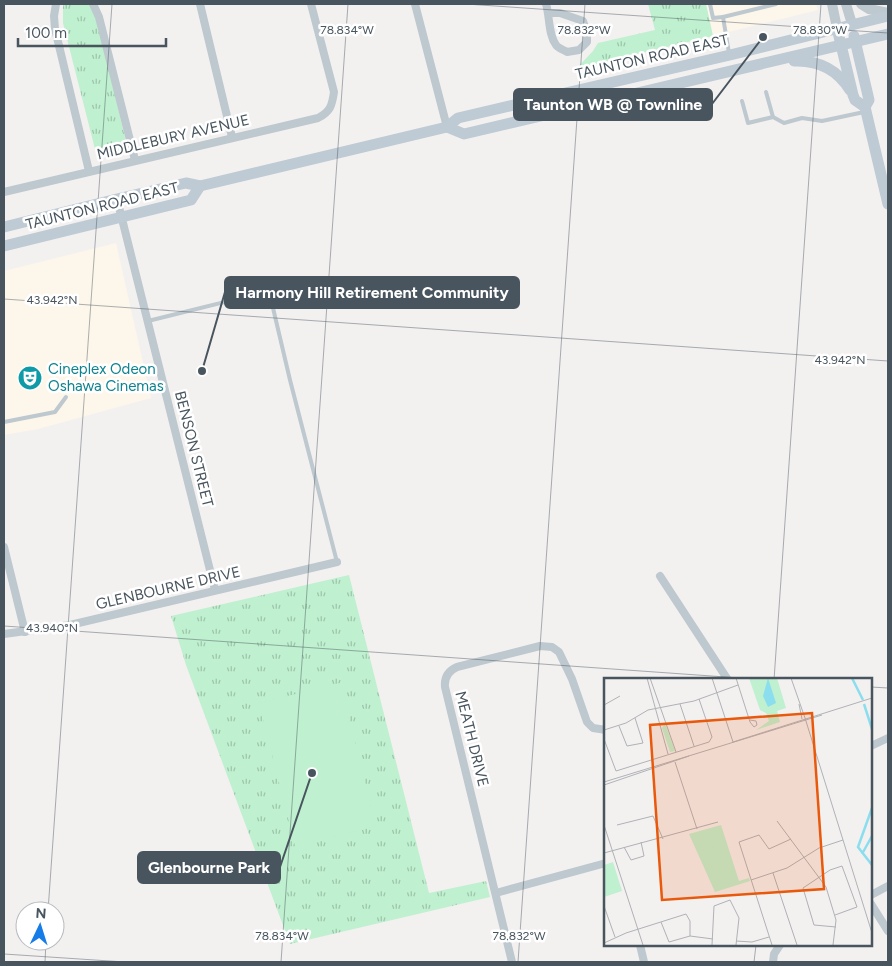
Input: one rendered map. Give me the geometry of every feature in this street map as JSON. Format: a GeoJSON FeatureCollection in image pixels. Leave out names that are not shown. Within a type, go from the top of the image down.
{"type":"FeatureCollection","features":[{"type":"Feature","properties":{"kind":"main road","name":"TAUNTON ROAD EAST"},"geometry":{"type":"LineString","coordinates":[[4,227],[186,183],[200,186],[447,127],[458,118],[730,55],[888,14]]}},
{"type":"Feature","properties":{"kind":"main road"},"geometry":{"type":"LineString","coordinates":[[852,24],[869,100],[865,109]]}},
{"type":"Feature","properties":{"kind":"main road"},"geometry":{"type":"LineString","coordinates":[[838,28],[853,95]]}},
{"type":"Feature","properties":{"kind":"main road","name":"TAUNTON ROAD EAST"},"geometry":{"type":"LineString","coordinates":[[447,127],[464,134],[888,34]]}},
{"type":"Feature","properties":{"kind":"main road"},"geometry":{"type":"LineString","coordinates":[[770,62],[814,62],[835,72],[843,80],[855,100],[865,109],[888,204]]}},
{"type":"Feature","properties":{"kind":"main road","name":"TAUNTON ROAD EAST"},"geometry":{"type":"LineString","coordinates":[[4,246],[191,200],[200,186]]}},
{"type":"Feature","properties":{"kind":"street"},"geometry":{"type":"LineString","coordinates":[[56,4],[54,16],[56,29],[89,171]]}},
{"type":"Feature","properties":{"kind":"street"},"geometry":{"type":"LineString","coordinates":[[93,4],[99,17],[134,160]]}},
{"type":"Feature","properties":{"kind":"street"},"geometry":{"type":"LineString","coordinates":[[200,4],[232,137]]}},
{"type":"Feature","properties":{"kind":"street","name":"MIDDLEBURY AVENUE"},"geometry":{"type":"LineString","coordinates":[[4,192],[318,118],[327,113],[332,105],[334,92],[311,4]]}},
{"type":"Feature","properties":{"kind":"street"},"geometry":{"type":"LineString","coordinates":[[415,4],[447,127]]}},
{"type":"Feature","properties":{"kind":"street"},"geometry":{"type":"LineString","coordinates":[[546,4],[549,13],[549,26],[556,45],[567,52],[579,50],[587,42],[587,33],[583,21],[560,14],[549,13]]}},
{"type":"Feature","properties":{"kind":"street"},"geometry":{"type":"LineString","coordinates":[[832,4],[838,28]]}},
{"type":"Feature","properties":{"kind":"street"},"geometry":{"type":"LineString","coordinates":[[846,4],[852,24]]}},
{"type":"Feature","properties":{"kind":"street"},"geometry":{"type":"LineString","coordinates":[[861,4],[869,9],[888,14]]}},
{"type":"Feature","properties":{"kind":"street","name":"BENSON STREET"},"geometry":{"type":"LineString","coordinates":[[117,199],[215,590]]}},
{"type":"Feature","properties":{"kind":"street"},"geometry":{"type":"LineString","coordinates":[[4,547],[25,632]]}},
{"type":"Feature","properties":{"kind":"street","name":"GLENBOURNE DRIVE"},"geometry":{"type":"LineString","coordinates":[[4,634],[79,622],[337,562]]}},
{"type":"Feature","properties":{"kind":"street"},"geometry":{"type":"LineString","coordinates":[[660,576],[727,678]]}},
{"type":"Feature","properties":{"kind":"street","name":"MEATH DRIVE"},"geometry":{"type":"LineString","coordinates":[[512,962],[444,687],[447,675],[457,666],[540,646],[552,647],[559,652],[569,671],[587,722],[593,728],[604,730]]}},
{"type":"Feature","properties":{"kind":"street"},"geometry":{"type":"LineString","coordinates":[[872,746],[888,738]]}},
{"type":"Feature","properties":{"kind":"street"},"geometry":{"type":"LineString","coordinates":[[496,893],[604,863]]}},
{"type":"Feature","properties":{"kind":"street"},"geometry":{"type":"LineString","coordinates":[[872,894],[888,886]]}},
{"type":"Feature","properties":{"kind":"street"},"geometry":{"type":"LineString","coordinates":[[872,906],[888,931]]}},
{"type":"Feature","properties":{"kind":"street"},"geometry":{"type":"LineString","coordinates":[[640,946],[644,962]]}},
{"type":"Feature","properties":{"kind":"street"},"geometry":{"type":"LineString","coordinates":[[773,962],[774,954],[779,946]]}},
{"type":"Feature","properties":{"kind":"lane"},"geometry":{"type":"LineString","coordinates":[[710,4],[713,18],[723,18],[728,14],[739,11],[776,4]]}},
{"type":"Feature","properties":{"kind":"lane"},"geometry":{"type":"LineString","coordinates":[[723,18],[730,55]]}},
{"type":"Feature","properties":{"kind":"lane"},"geometry":{"type":"LineString","coordinates":[[766,92],[773,117]]}},
{"type":"Feature","properties":{"kind":"lane"},"geometry":{"type":"LineString","coordinates":[[742,100],[748,123],[773,117],[784,123],[802,118],[822,120],[865,109]]}},
{"type":"Feature","properties":{"kind":"lane"},"geometry":{"type":"LineString","coordinates":[[148,321],[269,291],[292,390],[337,562]]}},
{"type":"Feature","properties":{"kind":"lane"},"geometry":{"type":"LineString","coordinates":[[4,422],[55,412],[66,397]]}},
{"type":"Feature","properties":{"kind":"shaded area"},"geometry":{"type":"Polygon","coordinates":[[[706,4],[816,4],[818,10],[713,36],[706,4]]]}},
{"type":"Feature","properties":{"kind":"shaded area"},"geometry":{"type":"Polygon","coordinates":[[[116,243],[151,398],[38,429],[4,435],[4,271],[116,243]]]}},
{"type":"Feature","properties":{"kind":"green space"},"geometry":{"type":"Polygon","coordinates":[[[63,4],[90,4],[95,12],[128,150],[127,153],[98,159],[97,157],[63,23],[63,4]]]}},
{"type":"Feature","properties":{"kind":"green space"},"geometry":{"type":"Polygon","coordinates":[[[648,4],[706,4],[713,36],[576,69],[598,43],[655,30],[648,4]]]}},
{"type":"Feature","properties":{"kind":"green space"},"geometry":{"type":"Polygon","coordinates":[[[349,575],[429,893],[486,881],[490,897],[290,944],[186,665],[171,616],[349,575]]]}},
{"type":"Feature","properties":{"kind":"green space"},"geometry":{"type":"Polygon","coordinates":[[[340,683],[376,826],[295,846],[259,703],[340,683]]]}},
{"type":"Feature","properties":{"kind":"place","name":"Taunton WB @ Townline"},"geometry":{"type":"Point","coordinates":[763,37]}},
{"type":"Feature","properties":{"kind":"place","name":"Harmony Hill Retirement Community"},"geometry":{"type":"Point","coordinates":[202,371]}},
{"type":"Feature","properties":{"kind":"place","name":"Cineplex Odeon Oshawa Cinemas"},"geometry":{"type":"Point","coordinates":[30,378]}},
{"type":"Feature","properties":{"kind":"place","name":"Glenbourne Park"},"geometry":{"type":"Point","coordinates":[312,773]}}]}
